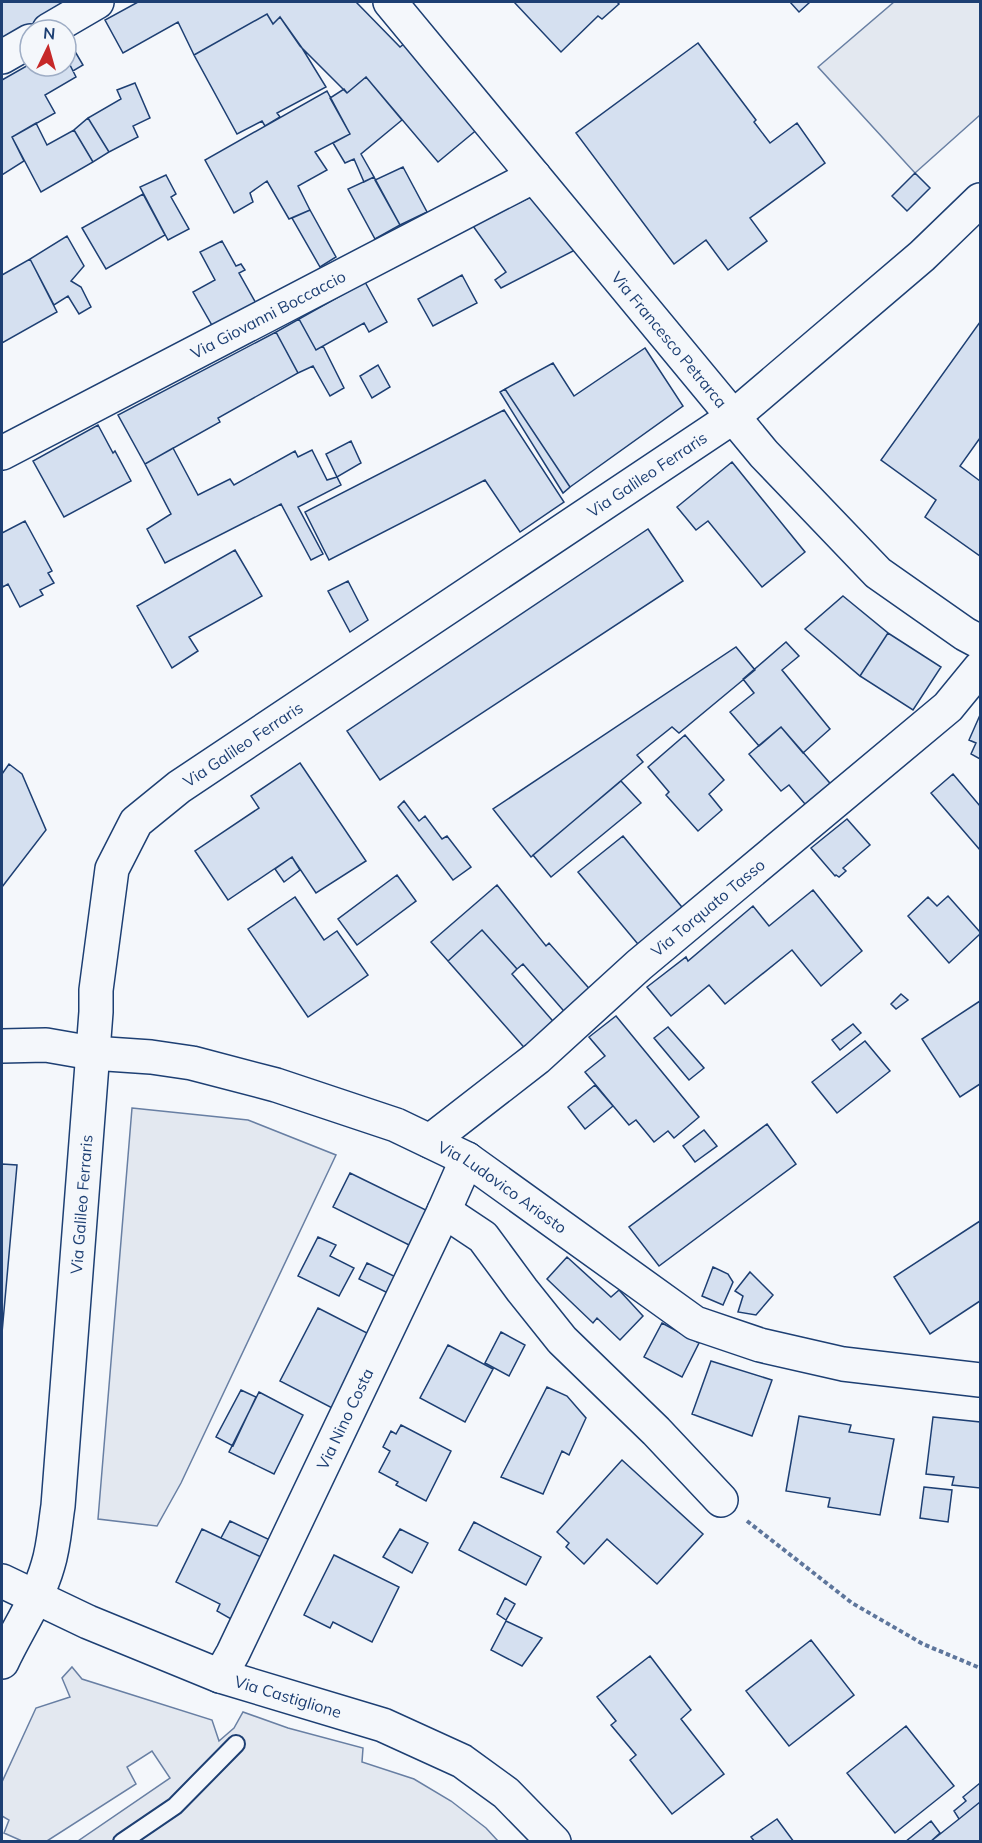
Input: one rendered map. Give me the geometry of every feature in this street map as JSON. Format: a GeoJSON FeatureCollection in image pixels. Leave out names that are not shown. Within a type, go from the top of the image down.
{"type":"FeatureCollection","features":[{"type":"Feature","properties":{"kind":"street"},"geometry":{"type":"LineString","coordinates":[[70,18],[98,2]]}},
{"type":"Feature","properties":{"kind":"street","name":"Via Francesco Petrarca"},"geometry":{"type":"LineString","coordinates":[[390,2],[764,454],[878,573],[965,634],[981,642]]}},
{"type":"Feature","properties":{"kind":"street"},"geometry":{"type":"LineString","coordinates":[[2,57],[18,48]]}},
{"type":"Feature","properties":{"kind":"street","name":"Via Giovanni Boccaccio"},"geometry":{"type":"LineString","coordinates":[[2,453],[534,176]]}},
{"type":"Feature","properties":{"kind":"street","name":"Via Galileo Ferraris"},"geometry":{"type":"LineString","coordinates":[[2,1662],[36,1598],[48,1565],[58,1506],[96,990],[112,869],[136,822],[179,787],[734,417],[922,256],[981,200]]}},
{"type":"Feature","properties":{"kind":"street","name":"Via Torquato Tasso"},"geometry":{"type":"LineString","coordinates":[[430,1141],[537,1058],[639,965],[948,708],[981,668]]}},
{"type":"Feature","properties":{"kind":"street","name":"Via Ludovico Ariosto"},"geometry":{"type":"LineString","coordinates":[[2,1046],[46,1045],[92,1053],[151,1057],[192,1063],[276,1085],[396,1125],[466,1159],[695,1323],[760,1345],[843,1364],[981,1380]]}},
{"type":"Feature","properties":{"kind":"street","name":"Via Nino Costa"},"geometry":{"type":"LineString","coordinates":[[220,1676],[444,1211],[466,1159]]}},
{"type":"Feature","properties":{"kind":"street"},"geometry":{"type":"LineString","coordinates":[[444,1211],[483,1237],[561,1340],[656,1431],[721,1500]]}},
{"type":"Feature","properties":{"kind":"street","name":"Via Castiglione"},"geometry":{"type":"LineString","coordinates":[[2,1581],[88,1622],[220,1676],[383,1725],[462,1761],[506,1793],[554,1842]]}},
{"type":"Feature","properties":{"kind":"lane"},"geometry":{"type":"LineString","coordinates":[[122,1842],[175,1806],[236,1744]]}},
{"type":"Feature","properties":{"kind":"path"},"geometry":{"type":"LineString","coordinates":[[721,1500],[852,1603],[923,1644],[981,1668]]}},
{"type":"Feature","properties":{"kind":"shaded area"},"geometry":{"type":"Polygon","coordinates":[[[894,2],[980,2],[980,115],[915,173],[818,67],[894,2]]]}},
{"type":"Feature","properties":{"kind":"shaded area"},"geometry":{"type":"Polygon","coordinates":[[[132,1108],[248,1120],[336,1155],[181,1483],[157,1526],[98,1519],[132,1108]]]}},
{"type":"Feature","properties":{"kind":"shaded area"},"geometry":{"type":"Polygon","coordinates":[[[72,1667],[82,1679],[212,1720],[219,1741],[234,1728],[243,1712],[288,1728],[363,1748],[362,1762],[414,1779],[451,1801],[486,1828],[498,1841],[78,1841],[170,1778],[152,1751],[127,1767],[136,1784],[47,1841],[22,1841],[4,1833],[9,1820],[2,1816],[2,1782],[36,1708],[70,1697],[62,1678],[72,1667]]]}},
{"type":"Feature","properties":{"kind":"building"},"geometry":{"type":"Polygon","coordinates":[[[2,2],[76,2],[46,18],[18,18],[18,33],[2,42],[2,2]]]}},
{"type":"Feature","properties":{"kind":"building"},"geometry":{"type":"Polygon","coordinates":[[[138,2],[356,2],[400,47],[404,44],[479,128],[438,162],[366,77],[347,93],[300,46],[280,17],[273,24],[267,14],[194,55],[178,22],[123,53],[105,20],[138,2]]]}},
{"type":"Feature","properties":{"kind":"building"},"geometry":{"type":"Polygon","coordinates":[[[514,2],[617,2],[619,4],[602,19],[598,16],[561,52],[514,2]]]}},
{"type":"Feature","properties":{"kind":"building"},"geometry":{"type":"Polygon","coordinates":[[[790,2],[810,2],[799,12],[790,2]]]}},
{"type":"Feature","properties":{"kind":"building"},"geometry":{"type":"Polygon","coordinates":[[[267,14],[273,24],[280,17],[326,87],[277,113],[280,117],[265,126],[262,121],[237,134],[194,55],[267,14]]]}},
{"type":"Feature","properties":{"kind":"building"},"geometry":{"type":"Polygon","coordinates":[[[698,43],[756,120],[754,122],[770,143],[797,123],[825,163],[750,218],[767,241],[728,270],[706,240],[674,264],[576,133],[698,43]]]}},
{"type":"Feature","properties":{"kind":"building"},"geometry":{"type":"Polygon","coordinates":[[[78,56],[83,65],[78,68],[78,56]]]}},
{"type":"Feature","properties":{"kind":"building"},"geometry":{"type":"Polygon","coordinates":[[[18,71],[18,78],[74,78],[45,95],[55,113],[12,137],[24,161],[2,175],[2,80],[18,71]]]}},
{"type":"Feature","properties":{"kind":"building"},"geometry":{"type":"Polygon","coordinates":[[[366,77],[402,120],[361,154],[374,177],[364,182],[354,159],[345,163],[333,143],[350,134],[330,98],[344,89],[347,93],[366,77]]]}},
{"type":"Feature","properties":{"kind":"building"},"geometry":{"type":"Polygon","coordinates":[[[135,83],[150,118],[133,126],[138,137],[109,152],[88,118],[121,99],[117,90],[135,83]]]}},
{"type":"Feature","properties":{"kind":"building"},"geometry":{"type":"Polygon","coordinates":[[[327,91],[350,134],[315,152],[327,170],[298,186],[310,210],[289,219],[267,181],[250,193],[253,202],[234,213],[205,160],[327,91]]]}},
{"type":"Feature","properties":{"kind":"building"},"geometry":{"type":"Polygon","coordinates":[[[88,118],[109,152],[93,162],[74,130],[88,118]]]}},
{"type":"Feature","properties":{"kind":"building"},"geometry":{"type":"Polygon","coordinates":[[[36,123],[47,145],[74,130],[93,162],[41,192],[12,137],[36,123]]]}},
{"type":"Feature","properties":{"kind":"building"},"geometry":{"type":"Polygon","coordinates":[[[403,167],[427,212],[400,225],[375,180],[403,167]]]}},
{"type":"Feature","properties":{"kind":"building"},"geometry":{"type":"Polygon","coordinates":[[[915,173],[930,188],[907,211],[892,196],[915,173]]]}},
{"type":"Feature","properties":{"kind":"building"},"geometry":{"type":"Polygon","coordinates":[[[166,175],[176,194],[171,197],[189,229],[168,240],[140,187],[166,175]]]}},
{"type":"Feature","properties":{"kind":"building"},"geometry":{"type":"Polygon","coordinates":[[[374,177],[400,225],[375,239],[348,189],[374,177]]]}},
{"type":"Feature","properties":{"kind":"building"},"geometry":{"type":"Polygon","coordinates":[[[143,194],[165,235],[106,269],[82,228],[143,194]]]}},
{"type":"Feature","properties":{"kind":"building"},"geometry":{"type":"Polygon","coordinates":[[[533,196],[575,250],[501,288],[495,280],[506,272],[473,226],[533,196]]]}},
{"type":"Feature","properties":{"kind":"building"},"geometry":{"type":"Polygon","coordinates":[[[310,210],[336,257],[320,267],[292,218],[310,210]]]}},
{"type":"Feature","properties":{"kind":"building"},"geometry":{"type":"Polygon","coordinates":[[[67,236],[84,266],[71,281],[81,287],[91,307],[79,314],[68,296],[54,305],[30,259],[67,236]]]}},
{"type":"Feature","properties":{"kind":"building"},"geometry":{"type":"Polygon","coordinates":[[[222,241],[236,266],[241,264],[245,270],[239,273],[257,305],[213,327],[193,292],[215,280],[200,252],[222,241]]]}},
{"type":"Feature","properties":{"kind":"building"},"geometry":{"type":"Polygon","coordinates":[[[30,259],[57,312],[2,343],[2,275],[30,259]]]}},
{"type":"Feature","properties":{"kind":"building"},"geometry":{"type":"Polygon","coordinates":[[[462,275],[477,303],[433,326],[418,299],[462,275]]]}},
{"type":"Feature","properties":{"kind":"building"},"geometry":{"type":"Polygon","coordinates":[[[365,282],[387,322],[369,332],[364,323],[316,350],[299,319],[365,282]]]}},
{"type":"Feature","properties":{"kind":"building"},"geometry":{"type":"Polygon","coordinates":[[[299,319],[316,350],[323,346],[344,388],[330,396],[313,366],[298,373],[276,332],[299,319]]]}},
{"type":"Feature","properties":{"kind":"building"},"geometry":{"type":"Polygon","coordinates":[[[980,322],[980,438],[960,466],[980,481],[980,556],[925,517],[936,500],[881,460],[980,322]]]}},
{"type":"Feature","properties":{"kind":"building"},"geometry":{"type":"Polygon","coordinates":[[[276,332],[298,373],[218,418],[220,422],[145,464],[118,415],[276,332]]]}},
{"type":"Feature","properties":{"kind":"building"},"geometry":{"type":"Polygon","coordinates":[[[645,348],[683,406],[570,487],[505,389],[553,363],[574,396],[645,348]]]}},
{"type":"Feature","properties":{"kind":"building"},"geometry":{"type":"Polygon","coordinates":[[[378,365],[390,387],[372,398],[360,376],[378,365]]]}},
{"type":"Feature","properties":{"kind":"building"},"geometry":{"type":"Polygon","coordinates":[[[505,389],[570,487],[563,493],[500,392],[505,389]]]}},
{"type":"Feature","properties":{"kind":"building"},"geometry":{"type":"Polygon","coordinates":[[[504,410],[564,502],[520,532],[485,480],[329,560],[305,512],[504,410]]]}},
{"type":"Feature","properties":{"kind":"building"},"geometry":{"type":"Polygon","coordinates":[[[98,425],[131,481],[64,517],[33,461],[98,425]]]}},
{"type":"Feature","properties":{"kind":"building"},"geometry":{"type":"Polygon","coordinates":[[[351,441],[361,463],[337,477],[326,454],[351,441]]]}},
{"type":"Feature","properties":{"kind":"building"},"geometry":{"type":"Polygon","coordinates":[[[173,448],[198,495],[230,479],[234,485],[295,451],[298,457],[312,450],[327,480],[337,477],[341,485],[298,507],[323,554],[311,560],[281,504],[165,563],[147,529],[171,514],[145,464],[173,448]]]}},
{"type":"Feature","properties":{"kind":"building"},"geometry":{"type":"Polygon","coordinates":[[[732,462],[805,552],[762,587],[708,521],[696,530],[677,507],[732,462]]]}},
{"type":"Feature","properties":{"kind":"building"},"geometry":{"type":"Polygon","coordinates":[[[25,521],[52,571],[48,573],[54,583],[40,590],[43,595],[20,607],[8,584],[3,587],[2,584],[2,533],[25,521]]]}},
{"type":"Feature","properties":{"kind":"building"},"geometry":{"type":"Polygon","coordinates":[[[648,529],[683,581],[380,780],[347,731],[648,529]]]}},
{"type":"Feature","properties":{"kind":"building"},"geometry":{"type":"Polygon","coordinates":[[[235,550],[262,596],[189,637],[198,651],[172,668],[137,606],[235,550]]]}},
{"type":"Feature","properties":{"kind":"building"},"geometry":{"type":"Polygon","coordinates":[[[348,581],[368,620],[350,632],[328,591],[348,581]]]}},
{"type":"Feature","properties":{"kind":"building"},"geometry":{"type":"Polygon","coordinates":[[[843,596],[888,633],[860,676],[805,629],[843,596]]]}},
{"type":"Feature","properties":{"kind":"building"},"geometry":{"type":"Polygon","coordinates":[[[888,633],[941,667],[913,710],[860,676],[888,633]]]}},
{"type":"Feature","properties":{"kind":"building"},"geometry":{"type":"Polygon","coordinates":[[[786,642],[799,656],[782,670],[830,729],[803,753],[781,727],[759,746],[730,712],[754,693],[743,679],[786,642]]]}},
{"type":"Feature","properties":{"kind":"building"},"geometry":{"type":"Polygon","coordinates":[[[736,647],[755,670],[679,733],[672,727],[637,755],[643,762],[531,857],[493,809],[736,647]]]}},
{"type":"Feature","properties":{"kind":"building"},"geometry":{"type":"Polygon","coordinates":[[[980,715],[980,759],[971,754],[976,743],[969,740],[980,715]]]}},
{"type":"Feature","properties":{"kind":"building"},"geometry":{"type":"Polygon","coordinates":[[[781,727],[835,789],[810,810],[789,785],[781,791],[749,754],[781,727]]]}},
{"type":"Feature","properties":{"kind":"building"},"geometry":{"type":"Polygon","coordinates":[[[685,735],[724,780],[709,794],[722,810],[698,831],[666,795],[669,792],[648,767],[685,735]]]}},
{"type":"Feature","properties":{"kind":"building"},"geometry":{"type":"Polygon","coordinates":[[[300,763],[366,861],[316,893],[292,857],[228,900],[195,851],[259,808],[251,796],[300,763]]]}},
{"type":"Feature","properties":{"kind":"building"},"geometry":{"type":"Polygon","coordinates":[[[9,764],[22,774],[46,830],[2,887],[2,774],[9,764]]]}},
{"type":"Feature","properties":{"kind":"building"},"geometry":{"type":"Polygon","coordinates":[[[953,774],[980,806],[980,850],[931,793],[953,774]]]}},
{"type":"Feature","properties":{"kind":"building"},"geometry":{"type":"Polygon","coordinates":[[[621,781],[641,803],[551,877],[533,855],[621,781]]]}},
{"type":"Feature","properties":{"kind":"building"},"geometry":{"type":"Polygon","coordinates":[[[404,801],[419,821],[425,816],[442,839],[447,836],[471,867],[453,880],[398,807],[404,801]]]}},
{"type":"Feature","properties":{"kind":"building"},"geometry":{"type":"Polygon","coordinates":[[[847,819],[870,845],[843,868],[846,871],[839,877],[835,876],[811,848],[847,819]]]}},
{"type":"Feature","properties":{"kind":"building"},"geometry":{"type":"Polygon","coordinates":[[[623,836],[686,912],[642,949],[578,872],[623,836]]]}},
{"type":"Feature","properties":{"kind":"building"},"geometry":{"type":"Polygon","coordinates":[[[292,857],[300,870],[284,882],[275,869],[292,857]]]}},
{"type":"Feature","properties":{"kind":"building"},"geometry":{"type":"Polygon","coordinates":[[[397,875],[416,901],[357,945],[338,919],[397,875]]]}},
{"type":"Feature","properties":{"kind":"building"},"geometry":{"type":"Polygon","coordinates":[[[497,885],[546,946],[549,943],[594,994],[569,1017],[523,964],[517,969],[482,930],[448,961],[431,942],[497,885]]]}},
{"type":"Feature","properties":{"kind":"building"},"geometry":{"type":"Polygon","coordinates":[[[813,890],[862,951],[821,986],[792,950],[725,1004],[709,985],[671,1016],[647,987],[686,957],[688,961],[753,906],[769,926],[813,890]]]}},
{"type":"Feature","properties":{"kind":"building"},"geometry":{"type":"Polygon","coordinates":[[[948,896],[980,932],[949,963],[908,916],[928,897],[937,906],[948,896]]]}},
{"type":"Feature","properties":{"kind":"building"},"geometry":{"type":"Polygon","coordinates":[[[295,897],[324,940],[337,931],[368,975],[308,1017],[248,929],[295,897]]]}},
{"type":"Feature","properties":{"kind":"building"},"geometry":{"type":"Polygon","coordinates":[[[482,930],[517,969],[512,974],[558,1027],[529,1053],[448,961],[482,930]]]}},
{"type":"Feature","properties":{"kind":"building"},"geometry":{"type":"Polygon","coordinates":[[[901,994],[908,1000],[896,1009],[891,1004],[901,994]]]}},
{"type":"Feature","properties":{"kind":"building"},"geometry":{"type":"Polygon","coordinates":[[[980,1001],[980,1084],[960,1097],[922,1039],[980,1001]]]}},
{"type":"Feature","properties":{"kind":"building"},"geometry":{"type":"Polygon","coordinates":[[[616,1016],[699,1117],[674,1138],[668,1131],[654,1142],[636,1120],[629,1125],[585,1072],[605,1056],[589,1037],[616,1016]]]}},
{"type":"Feature","properties":{"kind":"building"},"geometry":{"type":"Polygon","coordinates":[[[853,1024],[861,1033],[840,1050],[832,1040],[853,1024]]]}},
{"type":"Feature","properties":{"kind":"building"},"geometry":{"type":"Polygon","coordinates":[[[668,1027],[704,1068],[689,1080],[654,1038],[668,1027]]]}},
{"type":"Feature","properties":{"kind":"building"},"geometry":{"type":"Polygon","coordinates":[[[865,1041],[890,1071],[837,1113],[812,1082],[865,1041]]]}},
{"type":"Feature","properties":{"kind":"building"},"geometry":{"type":"Polygon","coordinates":[[[595,1085],[613,1106],[585,1129],[568,1107],[595,1085]]]}},
{"type":"Feature","properties":{"kind":"building"},"geometry":{"type":"Polygon","coordinates":[[[767,1124],[796,1164],[659,1266],[629,1227],[767,1124]]]}},
{"type":"Feature","properties":{"kind":"building"},"geometry":{"type":"Polygon","coordinates":[[[704,1130],[717,1146],[695,1162],[683,1146],[704,1130]]]}},
{"type":"Feature","properties":{"kind":"building"},"geometry":{"type":"Polygon","coordinates":[[[2,1164],[17,1165],[2,1333],[2,1164]]]}},
{"type":"Feature","properties":{"kind":"building"},"geometry":{"type":"Polygon","coordinates":[[[350,1173],[432,1213],[415,1248],[333,1207],[350,1173]]]}},
{"type":"Feature","properties":{"kind":"building"},"geometry":{"type":"Polygon","coordinates":[[[980,1221],[980,1301],[930,1334],[894,1277],[980,1221]]]}},
{"type":"Feature","properties":{"kind":"building"},"geometry":{"type":"Polygon","coordinates":[[[318,1237],[336,1245],[330,1256],[354,1268],[339,1296],[298,1276],[318,1237]]]}},
{"type":"Feature","properties":{"kind":"building"},"geometry":{"type":"Polygon","coordinates":[[[567,1257],[611,1297],[619,1290],[643,1316],[620,1340],[597,1318],[593,1323],[547,1279],[567,1257]]]}},
{"type":"Feature","properties":{"kind":"building"},"geometry":{"type":"Polygon","coordinates":[[[367,1263],[400,1279],[392,1295],[359,1279],[367,1263]]]}},
{"type":"Feature","properties":{"kind":"building"},"geometry":{"type":"Polygon","coordinates":[[[713,1267],[728,1274],[733,1282],[723,1305],[702,1296],[713,1267]]]}},
{"type":"Feature","properties":{"kind":"building"},"geometry":{"type":"Polygon","coordinates":[[[750,1272],[773,1295],[756,1315],[738,1312],[743,1296],[735,1291],[750,1272]]]}},
{"type":"Feature","properties":{"kind":"building"},"geometry":{"type":"Polygon","coordinates":[[[318,1308],[371,1335],[336,1410],[280,1381],[318,1308]]]}},
{"type":"Feature","properties":{"kind":"building"},"geometry":{"type":"Polygon","coordinates":[[[662,1323],[699,1343],[682,1377],[644,1357],[662,1323]]]}},
{"type":"Feature","properties":{"kind":"building"},"geometry":{"type":"Polygon","coordinates":[[[501,1332],[525,1345],[509,1376],[485,1363],[501,1332]]]}},
{"type":"Feature","properties":{"kind":"building"},"geometry":{"type":"Polygon","coordinates":[[[448,1345],[493,1369],[465,1422],[420,1398],[448,1345]]]}},
{"type":"Feature","properties":{"kind":"building"},"geometry":{"type":"Polygon","coordinates":[[[711,1361],[772,1380],[752,1436],[692,1414],[711,1361]]]}},
{"type":"Feature","properties":{"kind":"building"},"geometry":{"type":"Polygon","coordinates":[[[547,1387],[567,1396],[586,1418],[569,1455],[562,1451],[543,1494],[501,1477],[547,1387]]]}},
{"type":"Feature","properties":{"kind":"building"},"geometry":{"type":"Polygon","coordinates":[[[241,1390],[256,1397],[233,1446],[216,1437],[241,1390]]]}},
{"type":"Feature","properties":{"kind":"building"},"geometry":{"type":"Polygon","coordinates":[[[259,1392],[303,1415],[274,1474],[229,1452],[259,1392]]]}},
{"type":"Feature","properties":{"kind":"building"},"geometry":{"type":"Polygon","coordinates":[[[799,1416],[851,1425],[849,1432],[894,1439],[880,1515],[828,1507],[830,1498],[786,1491],[799,1416]]]}},
{"type":"Feature","properties":{"kind":"building"},"geometry":{"type":"Polygon","coordinates":[[[933,1417],[980,1422],[980,1488],[952,1485],[954,1477],[926,1474],[933,1417]]]}},
{"type":"Feature","properties":{"kind":"building"},"geometry":{"type":"Polygon","coordinates":[[[401,1425],[451,1451],[426,1501],[396,1485],[398,1482],[379,1472],[390,1451],[383,1447],[391,1431],[396,1434],[401,1425]]]}},
{"type":"Feature","properties":{"kind":"building"},"geometry":{"type":"Polygon","coordinates":[[[622,1460],[703,1534],[657,1584],[607,1539],[584,1564],[566,1547],[569,1543],[557,1532],[622,1460]]]}},
{"type":"Feature","properties":{"kind":"building"},"geometry":{"type":"Polygon","coordinates":[[[924,1487],[952,1490],[948,1522],[920,1518],[924,1487]]]}},
{"type":"Feature","properties":{"kind":"building"},"geometry":{"type":"Polygon","coordinates":[[[230,1521],[270,1540],[261,1557],[221,1538],[230,1521]]]}},
{"type":"Feature","properties":{"kind":"building"},"geometry":{"type":"Polygon","coordinates":[[[474,1522],[541,1557],[526,1585],[459,1550],[474,1522]]]}},
{"type":"Feature","properties":{"kind":"building"},"geometry":{"type":"Polygon","coordinates":[[[202,1529],[261,1557],[231,1619],[217,1611],[220,1604],[176,1582],[202,1529]]]}},
{"type":"Feature","properties":{"kind":"building"},"geometry":{"type":"Polygon","coordinates":[[[400,1529],[428,1543],[412,1573],[383,1557],[400,1529]]]}},
{"type":"Feature","properties":{"kind":"building"},"geometry":{"type":"Polygon","coordinates":[[[334,1555],[399,1587],[372,1642],[333,1622],[330,1628],[304,1615],[334,1555]]]}},
{"type":"Feature","properties":{"kind":"building"},"geometry":{"type":"Polygon","coordinates":[[[505,1598],[515,1604],[506,1620],[497,1614],[505,1598]]]}},
{"type":"Feature","properties":{"kind":"building"},"geometry":{"type":"Polygon","coordinates":[[[506,1621],[542,1638],[522,1666],[491,1650],[506,1621]]]}},
{"type":"Feature","properties":{"kind":"building"},"geometry":{"type":"Polygon","coordinates":[[[811,1640],[854,1695],[789,1746],[746,1691],[811,1640]]]}},
{"type":"Feature","properties":{"kind":"building"},"geometry":{"type":"Polygon","coordinates":[[[650,1656],[691,1710],[681,1719],[724,1774],[672,1814],[630,1760],[636,1755],[611,1725],[616,1721],[597,1697],[650,1656]]]}},
{"type":"Feature","properties":{"kind":"building"},"geometry":{"type":"Polygon","coordinates":[[[906,1726],[954,1786],[895,1833],[847,1773],[906,1726]]]}},
{"type":"Feature","properties":{"kind":"building"},"geometry":{"type":"Polygon","coordinates":[[[980,1783],[980,1802],[959,1819],[954,1811],[966,1801],[963,1797],[980,1783]]]}},
{"type":"Feature","properties":{"kind":"building"},"geometry":{"type":"Polygon","coordinates":[[[980,1802],[980,1842],[930,1842],[959,1819],[980,1802]]]}},
{"type":"Feature","properties":{"kind":"building"},"geometry":{"type":"Polygon","coordinates":[[[777,1819],[794,1842],[755,1842],[751,1837],[777,1819]]]}},
{"type":"Feature","properties":{"kind":"building"},"geometry":{"type":"Polygon","coordinates":[[[931,1821],[940,1833],[930,1842],[905,1842],[931,1821]]]}}]}
